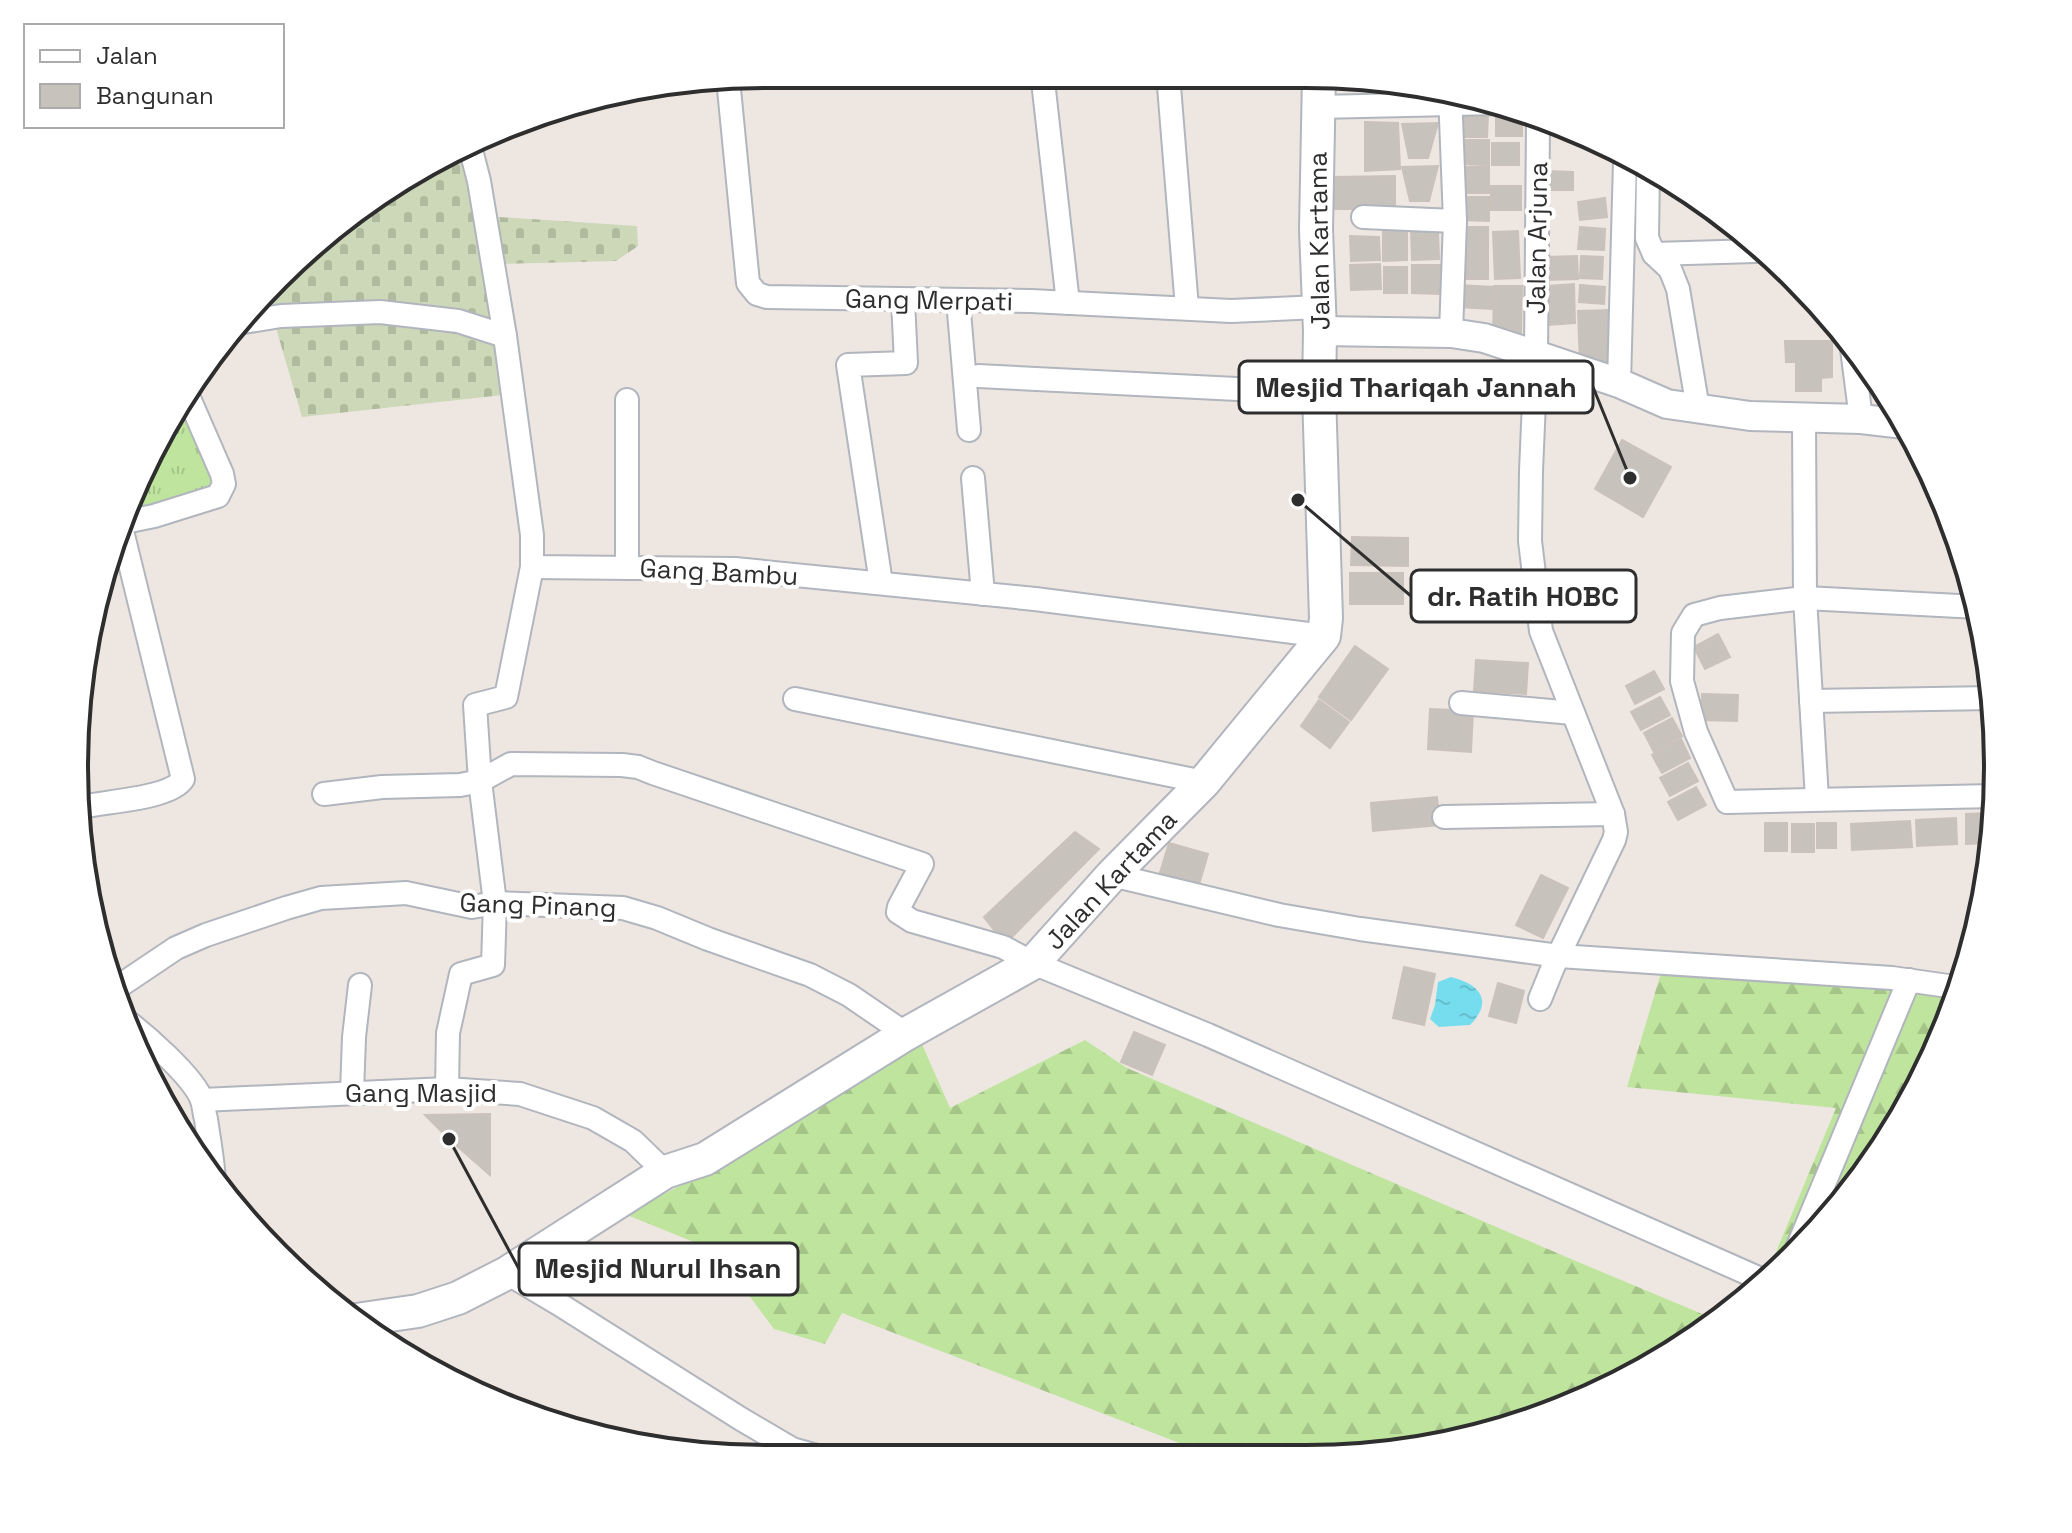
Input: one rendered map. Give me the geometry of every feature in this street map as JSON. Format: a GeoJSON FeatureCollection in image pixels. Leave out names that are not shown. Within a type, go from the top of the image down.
{"type":"FeatureCollection","features":[{"type":"Feature","properties":{"kind":"main road","name":"Jalan Kartama"},"geometry":{"type":"LineString","coordinates":[[371,1318],[418,1311],[458,1298],[507,1273],[665,1172],[705,1159],[906,1034],[1033,963],[1112,875],[1204,782],[1324,636],[1316,168],[1319,88]]}},
{"type":"Feature","properties":{"kind":"street"},"geometry":{"type":"LineString","coordinates":[[1169,88],[1187,308]]}},
{"type":"Feature","properties":{"kind":"street","name":"Gang Merpati"},"geometry":{"type":"LineString","coordinates":[[729,89],[748,283],[757,294],[767,297],[1187,308],[1320,319]]}},
{"type":"Feature","properties":{"kind":"street"},"geometry":{"type":"LineString","coordinates":[[1044,90],[1068,303]]}},
{"type":"Feature","properties":{"kind":"street"},"geometry":{"type":"LineString","coordinates":[[1318,107],[1428,99]]}},
{"type":"Feature","properties":{"kind":"street"},"geometry":{"type":"LineString","coordinates":[[1450,104],[1455,221],[1451,333]]}},
{"type":"Feature","properties":{"kind":"street","name":"Jalan Arjuna"},"geometry":{"type":"LineString","coordinates":[[1538,129],[1536,355],[1530,541],[1541,631],[1613,814]]}},
{"type":"Feature","properties":{"kind":"street"},"geometry":{"type":"LineString","coordinates":[[447,1089],[448,1033],[461,974],[493,965],[495,903],[480,781],[475,705],[506,697],[532,567],[532,535],[505,336],[472,155]]}},
{"type":"Feature","properties":{"kind":"street"},"geometry":{"type":"LineString","coordinates":[[1619,383],[1625,168]]}},
{"type":"Feature","properties":{"kind":"street"},"geometry":{"type":"LineString","coordinates":[[1648,181],[1647,238],[1654,254],[1670,269],[1678,289],[1698,409]]}},
{"type":"Feature","properties":{"kind":"street"},"geometry":{"type":"LineString","coordinates":[[1363,217],[1455,221]]}},
{"type":"Feature","properties":{"kind":"street"},"geometry":{"type":"LineString","coordinates":[[1654,254],[1747,251]]}},
{"type":"Feature","properties":{"kind":"street"},"geometry":{"type":"LineString","coordinates":[[881,583],[848,365],[906,363],[903,300]]}},
{"type":"Feature","properties":{"kind":"street"},"geometry":{"type":"LineString","coordinates":[[958,300],[969,430]]}},
{"type":"Feature","properties":{"kind":"street"},"geometry":{"type":"LineString","coordinates":[[255,320],[281,316],[380,312],[458,321],[505,336]]}},
{"type":"Feature","properties":{"kind":"street"},"geometry":{"type":"LineString","coordinates":[[1320,319],[1484,338],[1619,383],[1667,404],[1750,416],[1890,422]]}},
{"type":"Feature","properties":{"kind":"street"},"geometry":{"type":"LineString","coordinates":[[1854,368],[1861,419]]}},
{"type":"Feature","properties":{"kind":"street"},"geometry":{"type":"LineString","coordinates":[[978,376],[1319,393]]}},
{"type":"Feature","properties":{"kind":"street"},"geometry":{"type":"LineString","coordinates":[[627,400],[627,568]]}},
{"type":"Feature","properties":{"kind":"street"},"geometry":{"type":"LineString","coordinates":[[135,520],[218,496],[224,484],[222,474],[192,406]]}},
{"type":"Feature","properties":{"kind":"street"},"geometry":{"type":"LineString","coordinates":[[1804,419],[1805,598],[1817,799]]}},
{"type":"Feature","properties":{"kind":"street"},"geometry":{"type":"LineString","coordinates":[[973,478],[983,594]]}},
{"type":"Feature","properties":{"kind":"street"},"geometry":{"type":"LineString","coordinates":[[89,806],[166,792],[183,779],[125,545]]}},
{"type":"Feature","properties":{"kind":"street","name":"Gang Bambu"},"geometry":{"type":"LineString","coordinates":[[532,567],[735,569],[983,594],[1324,636]]}},
{"type":"Feature","properties":{"kind":"street"},"geometry":{"type":"LineString","coordinates":[[1965,606],[1805,598],[1720,608],[1694,615],[1683,633],[1682,681],[1696,732],[1727,802],[1983,796]]}},
{"type":"Feature","properties":{"kind":"street"},"geometry":{"type":"LineString","coordinates":[[1811,701],[1980,698]]}},
{"type":"Feature","properties":{"kind":"street"},"geometry":{"type":"LineString","coordinates":[[795,699],[1204,782]]}},
{"type":"Feature","properties":{"kind":"street"},"geometry":{"type":"LineString","coordinates":[[1461,703],[1573,713]]}},
{"type":"Feature","properties":{"kind":"street"},"geometry":{"type":"LineString","coordinates":[[324,794],[382,787],[460,785],[480,781],[511,764],[638,767],[922,864],[898,912],[912,921],[1003,947],[1033,963],[1208,1035],[1754,1276]]}},
{"type":"Feature","properties":{"kind":"street"},"geometry":{"type":"LineString","coordinates":[[1444,817],[1613,814],[1614,840],[1540,999]]}},
{"type":"Feature","properties":{"kind":"street"},"geometry":{"type":"LineString","coordinates":[[1112,875],[1279,915],[1559,956],[1909,980],[1948,986]]}},
{"type":"Feature","properties":{"kind":"street","name":"Gang Pinang"},"geometry":{"type":"LineString","coordinates":[[123,983],[176,948],[206,935],[321,898],[406,893],[472,907],[495,903],[623,908],[810,975],[849,995],[906,1034]]}},
{"type":"Feature","properties":{"kind":"street"},"geometry":{"type":"LineString","coordinates":[[1808,1222],[1909,980]]}},
{"type":"Feature","properties":{"kind":"street"},"geometry":{"type":"LineString","coordinates":[[352,1093],[360,985]]}},
{"type":"Feature","properties":{"kind":"street"},"geometry":{"type":"LineString","coordinates":[[143,1033],[175,1064],[202,1100],[212,1157]]}},
{"type":"Feature","properties":{"kind":"street","name":"Gang Masjid"},"geometry":{"type":"LineString","coordinates":[[202,1100],[447,1089],[520,1094],[593,1118],[633,1141],[665,1172]]}},
{"type":"Feature","properties":{"kind":"street"},"geometry":{"type":"LineString","coordinates":[[507,1273],[785,1445]]}},
{"type":"Feature","properties":{"kind":"green space"},"geometry":{"type":"Polygon","coordinates":[[[472,155],[485,216],[637,226],[638,246],[616,261],[493,264],[513,394],[302,417],[276,328],[246,331],[319,256],[353,228],[427,179],[472,155]]]}},
{"type":"Feature","properties":{"kind":"green space"},"geometry":{"type":"Polygon","coordinates":[[[193,404],[227,485],[131,531],[158,466],[193,404]]]}},
{"type":"Feature","properties":{"kind":"green space"},"geometry":{"type":"Polygon","coordinates":[[[1663,966],[1888,985],[1944,996],[1914,1067],[1870,1143],[1816,1214],[1774,1256],[1836,1108],[1627,1087],[1663,966]]]}},
{"type":"Feature","properties":{"kind":"green space"},"geometry":{"type":"Polygon","coordinates":[[[1085,1040],[1127,1068],[1705,1315],[1606,1375],[1524,1409],[1481,1422],[1438,1432],[1350,1444],[1185,1445],[842,1313],[825,1344],[774,1329],[742,1286],[741,1261],[627,1215],[805,1115],[921,1042],[950,1108],[1085,1040]]]}},
{"type":"Feature","properties":{"kind":"water"},"geometry":{"type":"Polygon","coordinates":[[[1451,977],[1470,984],[1480,995],[1481,1008],[1470,1025],[1439,1027],[1430,1019],[1438,982],[1451,977]]]}},
{"type":"Feature","properties":{"kind":"building"},"geometry":{"type":"Polygon","coordinates":[[[1458,113],[1488,114],[1487,137],[1457,137],[1458,113]]]}},
{"type":"Feature","properties":{"kind":"building"},"geometry":{"type":"Polygon","coordinates":[[[1496,116],[1522,123],[1522,136],[1496,136],[1496,116]]]}},
{"type":"Feature","properties":{"kind":"building"},"geometry":{"type":"Polygon","coordinates":[[[1365,122],[1398,123],[1400,169],[1365,171],[1365,122]]]}},
{"type":"Feature","properties":{"kind":"building"},"geometry":{"type":"Polygon","coordinates":[[[1438,123],[1428,158],[1409,158],[1402,124],[1438,123]]]}},
{"type":"Feature","properties":{"kind":"building"},"geometry":{"type":"Polygon","coordinates":[[[1466,140],[1489,140],[1489,165],[1465,164],[1466,140]]]}},
{"type":"Feature","properties":{"kind":"building"},"geometry":{"type":"Polygon","coordinates":[[[1492,143],[1519,143],[1519,165],[1492,165],[1492,143]]]}},
{"type":"Feature","properties":{"kind":"building"},"geometry":{"type":"Polygon","coordinates":[[[1438,166],[1429,201],[1410,201],[1402,167],[1438,166]]]}},
{"type":"Feature","properties":{"kind":"building"},"geometry":{"type":"Polygon","coordinates":[[[1489,166],[1489,193],[1464,193],[1464,167],[1489,166]]]}},
{"type":"Feature","properties":{"kind":"building"},"geometry":{"type":"Polygon","coordinates":[[[1548,171],[1573,172],[1573,190],[1548,190],[1548,171]]]}},
{"type":"Feature","properties":{"kind":"building"},"geometry":{"type":"Polygon","coordinates":[[[1395,176],[1395,209],[1330,209],[1330,177],[1395,176]]]}},
{"type":"Feature","properties":{"kind":"building"},"geometry":{"type":"Polygon","coordinates":[[[1491,186],[1521,186],[1521,210],[1491,210],[1491,186]]]}},
{"type":"Feature","properties":{"kind":"building"},"geometry":{"type":"Polygon","coordinates":[[[1458,197],[1489,197],[1489,221],[1458,220],[1458,197]]]}},
{"type":"Feature","properties":{"kind":"building"},"geometry":{"type":"Polygon","coordinates":[[[1605,198],[1607,217],[1580,220],[1578,202],[1605,198]]]}},
{"type":"Feature","properties":{"kind":"building"},"geometry":{"type":"Polygon","coordinates":[[[1466,227],[1488,227],[1488,279],[1467,279],[1466,227]]]}},
{"type":"Feature","properties":{"kind":"building"},"geometry":{"type":"Polygon","coordinates":[[[1580,227],[1605,229],[1604,250],[1578,249],[1580,227]]]}},
{"type":"Feature","properties":{"kind":"building"},"geometry":{"type":"Polygon","coordinates":[[[1383,229],[1407,229],[1407,260],[1383,261],[1383,229]]]}},
{"type":"Feature","properties":{"kind":"building"},"geometry":{"type":"Polygon","coordinates":[[[1411,230],[1438,232],[1439,259],[1412,260],[1411,230]]]}},
{"type":"Feature","properties":{"kind":"building"},"geometry":{"type":"Polygon","coordinates":[[[1518,231],[1520,278],[1495,279],[1493,232],[1518,231]]]}},
{"type":"Feature","properties":{"kind":"building"},"geometry":{"type":"Polygon","coordinates":[[[1350,236],[1379,237],[1380,260],[1351,261],[1350,236]]]}},
{"type":"Feature","properties":{"kind":"building"},"geometry":{"type":"Polygon","coordinates":[[[1577,256],[1578,279],[1547,280],[1546,257],[1577,256]]]}},
{"type":"Feature","properties":{"kind":"building"},"geometry":{"type":"Polygon","coordinates":[[[1581,256],[1603,257],[1602,279],[1580,278],[1581,256]]]}},
{"type":"Feature","properties":{"kind":"building"},"geometry":{"type":"Polygon","coordinates":[[[1380,264],[1381,289],[1351,290],[1350,265],[1380,264]]]}},
{"type":"Feature","properties":{"kind":"building"},"geometry":{"type":"Polygon","coordinates":[[[1412,265],[1441,265],[1440,294],[1412,293],[1412,265]]]}},
{"type":"Feature","properties":{"kind":"building"},"geometry":{"type":"Polygon","coordinates":[[[1384,267],[1407,267],[1407,293],[1384,293],[1384,267]]]}},
{"type":"Feature","properties":{"kind":"building"},"geometry":{"type":"Polygon","coordinates":[[[1574,284],[1575,323],[1548,325],[1547,286],[1574,284]]]}},
{"type":"Feature","properties":{"kind":"building"},"geometry":{"type":"Polygon","coordinates":[[[1458,285],[1494,287],[1492,309],[1457,307],[1458,285]]]}},
{"type":"Feature","properties":{"kind":"building"},"geometry":{"type":"Polygon","coordinates":[[[1580,285],[1605,287],[1604,304],[1579,302],[1580,285]]]}},
{"type":"Feature","properties":{"kind":"building"},"geometry":{"type":"Polygon","coordinates":[[[1494,286],[1522,286],[1521,338],[1493,337],[1494,286]]]}},
{"type":"Feature","properties":{"kind":"building"},"geometry":{"type":"Polygon","coordinates":[[[1611,310],[1612,363],[1580,365],[1578,311],[1611,310]]]}},
{"type":"Feature","properties":{"kind":"building"},"geometry":{"type":"Polygon","coordinates":[[[1785,341],[1832,341],[1832,377],[1821,378],[1821,391],[1796,391],[1796,362],[1786,362],[1785,341]]]}},
{"type":"Feature","properties":{"kind":"building"},"geometry":{"type":"Polygon","coordinates":[[[1622,440],[1671,467],[1643,517],[1595,489],[1622,440]]]}},
{"type":"Feature","properties":{"kind":"building"},"geometry":{"type":"Polygon","coordinates":[[[1352,537],[1408,538],[1408,566],[1351,565],[1352,537]]]}},
{"type":"Feature","properties":{"kind":"building"},"geometry":{"type":"Polygon","coordinates":[[[1350,573],[1403,573],[1403,604],[1350,604],[1350,573]]]}},
{"type":"Feature","properties":{"kind":"building"},"geometry":{"type":"Polygon","coordinates":[[[1718,634],[1730,657],[1705,669],[1694,647],[1718,634]]]}},
{"type":"Feature","properties":{"kind":"building"},"geometry":{"type":"Polygon","coordinates":[[[1355,646],[1388,669],[1351,720],[1319,697],[1355,646]]]}},
{"type":"Feature","properties":{"kind":"building"},"geometry":{"type":"Polygon","coordinates":[[[1476,660],[1528,663],[1526,694],[1474,691],[1476,660]]]}},
{"type":"Feature","properties":{"kind":"building"},"geometry":{"type":"Polygon","coordinates":[[[1654,671],[1664,689],[1635,704],[1626,686],[1654,671]]]}},
{"type":"Feature","properties":{"kind":"building"},"geometry":{"type":"Polygon","coordinates":[[[1702,694],[1738,695],[1737,721],[1701,720],[1702,694]]]}},
{"type":"Feature","properties":{"kind":"building"},"geometry":{"type":"Polygon","coordinates":[[[1660,697],[1670,715],[1641,730],[1631,712],[1660,697]]]}},
{"type":"Feature","properties":{"kind":"building"},"geometry":{"type":"Polygon","coordinates":[[[1319,700],[1349,722],[1330,748],[1301,726],[1319,700]]]}},
{"type":"Feature","properties":{"kind":"building"},"geometry":{"type":"Polygon","coordinates":[[[1430,709],[1473,711],[1471,752],[1428,749],[1430,709]]]}},
{"type":"Feature","properties":{"kind":"building"},"geometry":{"type":"Polygon","coordinates":[[[1672,718],[1682,736],[1654,752],[1644,733],[1672,718]]]}},
{"type":"Feature","properties":{"kind":"building"},"geometry":{"type":"Polygon","coordinates":[[[1681,739],[1690,758],[1662,773],[1652,755],[1681,739]]]}},
{"type":"Feature","properties":{"kind":"building"},"geometry":{"type":"Polygon","coordinates":[[[1688,763],[1698,781],[1670,796],[1660,778],[1688,763]]]}},
{"type":"Feature","properties":{"kind":"building"},"geometry":{"type":"Polygon","coordinates":[[[1696,787],[1706,805],[1678,820],[1668,802],[1696,787]]]}},
{"type":"Feature","properties":{"kind":"building"},"geometry":{"type":"Polygon","coordinates":[[[1437,797],[1440,825],[1373,831],[1371,803],[1437,797]]]}},
{"type":"Feature","properties":{"kind":"building"},"geometry":{"type":"Polygon","coordinates":[[[1983,813],[1979,843],[1966,844],[1966,814],[1983,813]]]}},
{"type":"Feature","properties":{"kind":"building"},"geometry":{"type":"Polygon","coordinates":[[[1956,818],[1957,844],[1917,846],[1916,820],[1956,818]]]}},
{"type":"Feature","properties":{"kind":"building"},"geometry":{"type":"Polygon","coordinates":[[[1910,821],[1912,847],[1852,850],[1851,824],[1910,821]]]}},
{"type":"Feature","properties":{"kind":"building"},"geometry":{"type":"Polygon","coordinates":[[[1765,823],[1787,823],[1787,851],[1765,851],[1765,823]]]}},
{"type":"Feature","properties":{"kind":"building"},"geometry":{"type":"Polygon","coordinates":[[[1817,823],[1836,823],[1836,848],[1817,848],[1817,823]]]}},
{"type":"Feature","properties":{"kind":"building"},"geometry":{"type":"Polygon","coordinates":[[[1792,824],[1814,824],[1814,852],[1792,852],[1792,824]]]}},
{"type":"Feature","properties":{"kind":"building"},"geometry":{"type":"Polygon","coordinates":[[[1075,832],[1099,849],[1005,944],[984,917],[1075,832]]]}},
{"type":"Feature","properties":{"kind":"building"},"geometry":{"type":"Polygon","coordinates":[[[1169,843],[1208,854],[1198,888],[1159,876],[1169,843]]]}},
{"type":"Feature","properties":{"kind":"building"},"geometry":{"type":"Polygon","coordinates":[[[1541,875],[1568,888],[1543,938],[1516,925],[1541,875]]]}},
{"type":"Feature","properties":{"kind":"building"},"geometry":{"type":"Polygon","coordinates":[[[1404,967],[1435,974],[1424,1025],[1393,1018],[1404,967]]]}},
{"type":"Feature","properties":{"kind":"building"},"geometry":{"type":"Polygon","coordinates":[[[1498,983],[1524,991],[1516,1023],[1489,1016],[1498,983]]]}},
{"type":"Feature","properties":{"kind":"building"},"geometry":{"type":"Polygon","coordinates":[[[1134,1032],[1165,1045],[1152,1075],[1121,1062],[1134,1032]]]}},
{"type":"Feature","properties":{"kind":"building"},"geometry":{"type":"Polygon","coordinates":[[[490,1114],[490,1175],[425,1115],[490,1114]]]}},
{"type":"Feature","properties":{"kind":"place","name":"Mesjid Thariqah Jannah"},"geometry":{"type":"Point","coordinates":[1630,478]}},
{"type":"Feature","properties":{"kind":"place","name":"dr. Ratih HOBC"},"geometry":{"type":"Point","coordinates":[1298,500]}},
{"type":"Feature","properties":{"kind":"place","name":"Mesjid Nurul Ihsan"},"geometry":{"type":"Point","coordinates":[449,1139]}}]}
